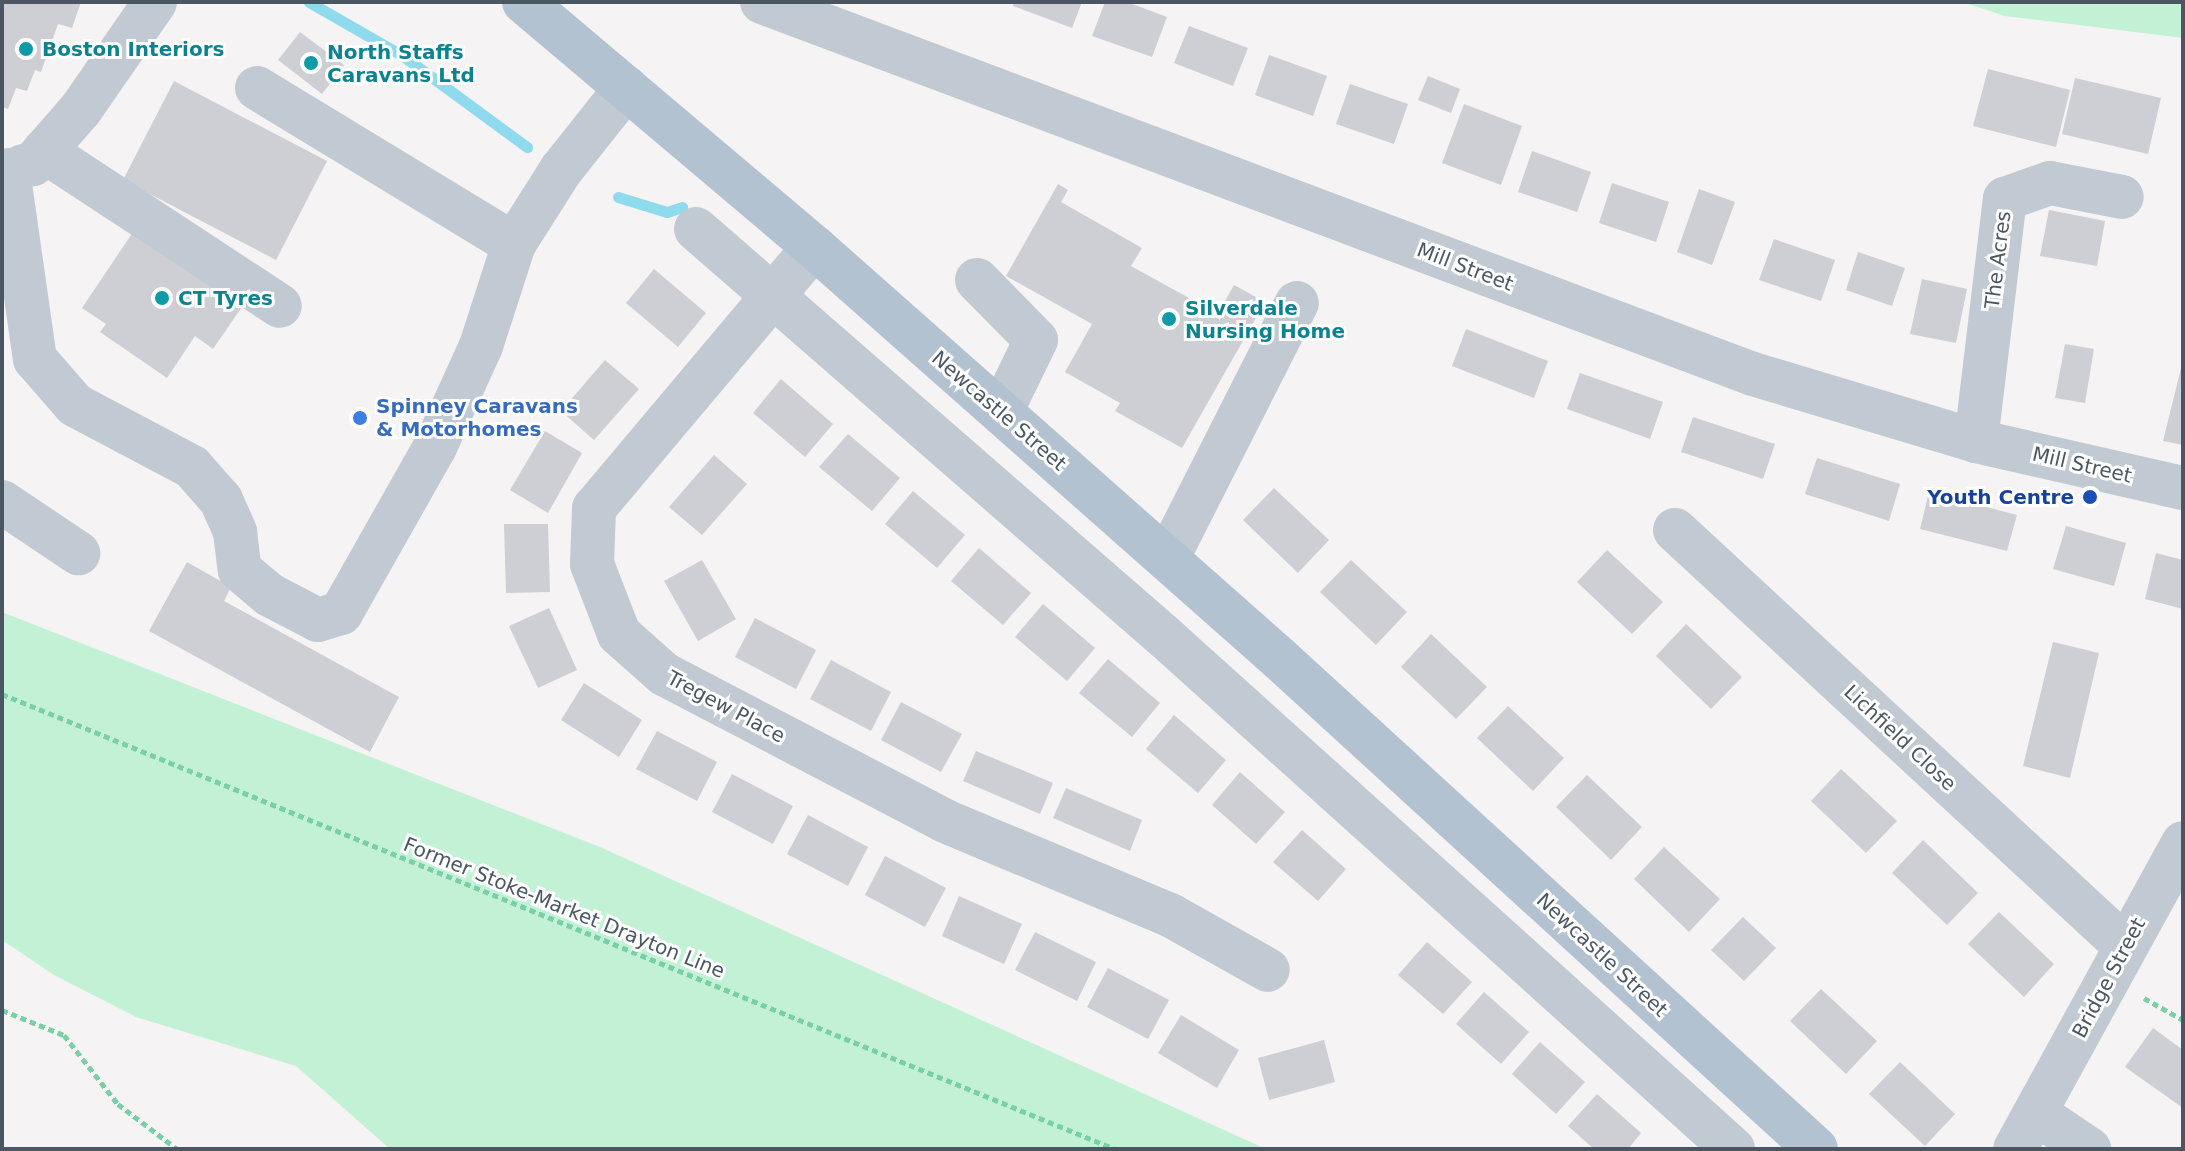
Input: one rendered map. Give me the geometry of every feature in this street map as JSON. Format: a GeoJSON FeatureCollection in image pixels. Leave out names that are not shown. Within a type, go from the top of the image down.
{"type":"FeatureCollection","features":[{"type":"Feature","properties":{"kind":"main road","name":"Newcastle Street"},"geometry":{"type":"LineString","coordinates":[[524,2],[814,247],[1167,559],[1816,1149]]}},
{"type":"Feature","properties":{"kind":"street"},"geometry":{"type":"LineString","coordinates":[[18,165],[81,109],[155,2]]}},
{"type":"Feature","properties":{"kind":"street","name":"Mill Street"},"geometry":{"type":"LineString","coordinates":[[762,2],[1753,374],[1976,441],[2183,488]]}},
{"type":"Feature","properties":{"kind":"street"},"geometry":{"type":"LineString","coordinates":[[257,88],[514,244]]}},
{"type":"Feature","properties":{"kind":"street"},"geometry":{"type":"LineString","coordinates":[[18,165],[35,359],[75,405],[192,467],[221,500],[235,532],[240,570],[270,595],[318,620],[341,613],[435,447],[481,346],[514,244],[561,170],[626,88]]}},
{"type":"Feature","properties":{"kind":"street"},"geometry":{"type":"LineString","coordinates":[[18,165],[280,306]]}},
{"type":"Feature","properties":{"kind":"street","name":"The Acres"},"geometry":{"type":"LineString","coordinates":[[1976,441],[2005,199],[2050,183],[2122,197]]}},
{"type":"Feature","properties":{"kind":"street"},"geometry":{"type":"LineString","coordinates":[[696,229],[774,294],[1426,871],[1733,1149]]}},
{"type":"Feature","properties":{"kind":"street","name":"Tregew Place"},"geometry":{"type":"LineString","coordinates":[[814,247],[594,508],[592,564],[619,634],[664,674],[931,814],[1170,915],[1268,970]]}},
{"type":"Feature","properties":{"kind":"street"},"geometry":{"type":"LineString","coordinates":[[977,280],[1036,340],[1001,412]]}},
{"type":"Feature","properties":{"kind":"street"},"geometry":{"type":"LineString","coordinates":[[1167,559],[1297,303]]}},
{"type":"Feature","properties":{"kind":"street"},"geometry":{"type":"LineString","coordinates":[[2,502],[78,553]]}},
{"type":"Feature","properties":{"kind":"street","name":"Lichfield Close"},"geometry":{"type":"LineString","coordinates":[[1675,530],[2125,946]]}},
{"type":"Feature","properties":{"kind":"street"},"geometry":{"type":"LineString","coordinates":[[1426,871],[1465,830]]}},
{"type":"Feature","properties":{"kind":"street","name":"Bridge Street"},"geometry":{"type":"LineString","coordinates":[[2089,1149],[2026,1131],[2183,843]]}},
{"type":"Feature","properties":{"kind":"street"},"geometry":{"type":"LineString","coordinates":[[1697,1116],[1738,1081]]}},
{"type":"Feature","properties":{"kind":"path","name":"Former Stoke-Market Drayton Line"},"geometry":{"type":"LineString","coordinates":[[2,694],[1115,1149]]}},
{"type":"Feature","properties":{"kind":"path"},"geometry":{"type":"LineString","coordinates":[[2,1010],[64,1035],[118,1104],[177,1149]]}},
{"type":"Feature","properties":{"kind":"green space"},"geometry":{"type":"Polygon","coordinates":[[[1962,2],[2183,2],[2183,38],[2005,16],[1962,2]]]}},
{"type":"Feature","properties":{"kind":"green space"},"geometry":{"type":"Polygon","coordinates":[[[2,612],[600,847],[1266,1149],[390,1149],[296,1066],[136,1017],[54,975],[2,940],[2,612]]]}},
{"type":"Feature","properties":{"kind":"building","name":"Boston Interiors"},"geometry":{"type":"Polygon","coordinates":[[[2,2],[81,2],[72,28],[58,24],[41,72],[35,70],[27,91],[16,88],[8,109],[2,107],[2,2]]]}},
{"type":"Feature","properties":{"kind":"building"},"geometry":{"type":"Polygon","coordinates":[[[1014,2],[1082,2],[1072,28],[1013,6],[1014,2]]]}},
{"type":"Feature","properties":{"kind":"building"},"geometry":{"type":"Polygon","coordinates":[[[1105,2],[1127,2],[1167,17],[1152,57],[1092,36],[1105,2]]]}},
{"type":"Feature","properties":{"kind":"building"},"geometry":{"type":"Polygon","coordinates":[[[1189,26],[1248,48],[1233,86],[1174,63],[1189,26]]]}},
{"type":"Feature","properties":{"kind":"building","name":"North Staffs Caravans Ltd"},"geometry":{"type":"Polygon","coordinates":[[[300,32],[344,65],[322,94],[278,60],[300,32]]]}},
{"type":"Feature","properties":{"kind":"building"},"geometry":{"type":"Polygon","coordinates":[[[1269,55],[1327,76],[1313,116],[1255,95],[1269,55]]]}},
{"type":"Feature","properties":{"kind":"building"},"geometry":{"type":"Polygon","coordinates":[[[1988,69],[2070,90],[2056,147],[1973,126],[1988,69]]]}},
{"type":"Feature","properties":{"kind":"building"},"geometry":{"type":"Polygon","coordinates":[[[1428,76],[1460,89],[1451,113],[1418,100],[1428,76]]]}},
{"type":"Feature","properties":{"kind":"building"},"geometry":{"type":"Polygon","coordinates":[[[2075,78],[2161,98],[2148,154],[2062,134],[2075,78]]]}},
{"type":"Feature","properties":{"kind":"building"},"geometry":{"type":"Polygon","coordinates":[[[174,81],[327,161],[276,260],[123,180],[174,81]]]}},
{"type":"Feature","properties":{"kind":"building"},"geometry":{"type":"Polygon","coordinates":[[[1350,84],[1408,104],[1394,144],[1336,124],[1350,84]]]}},
{"type":"Feature","properties":{"kind":"building"},"geometry":{"type":"Polygon","coordinates":[[[1464,104],[1522,126],[1501,185],[1442,163],[1464,104]]]}},
{"type":"Feature","properties":{"kind":"building"},"geometry":{"type":"Polygon","coordinates":[[[1532,151],[1591,172],[1577,212],[1518,192],[1532,151]]]}},
{"type":"Feature","properties":{"kind":"building"},"geometry":{"type":"Polygon","coordinates":[[[1612,183],[1669,202],[1656,242],[1599,223],[1612,183]]]}},
{"type":"Feature","properties":{"kind":"building","name":"Silverdale Nursing Home"},"geometry":{"type":"Polygon","coordinates":[[[1058,184],[1068,190],[1061,202],[1142,248],[1131,266],[1218,314],[1234,285],[1265,302],[1182,448],[1115,411],[1120,403],[1065,372],[1092,324],[1006,276],[1058,184]]]}},
{"type":"Feature","properties":{"kind":"building"},"geometry":{"type":"Polygon","coordinates":[[[1699,189],[1735,202],[1712,265],[1677,252],[1699,189]]]}},
{"type":"Feature","properties":{"kind":"building"},"geometry":{"type":"Polygon","coordinates":[[[2049,210],[2105,221],[2097,266],[2040,256],[2049,210]]]}},
{"type":"Feature","properties":{"kind":"building","name":"CT Tyres"},"geometry":{"type":"Polygon","coordinates":[[[137,226],[244,304],[213,349],[195,336],[167,378],[100,332],[106,324],[82,308],[137,226]]]}},
{"type":"Feature","properties":{"kind":"building"},"geometry":{"type":"Polygon","coordinates":[[[1774,239],[1835,260],[1821,301],[1759,280],[1774,239]]]}},
{"type":"Feature","properties":{"kind":"building"},"geometry":{"type":"Polygon","coordinates":[[[1858,252],[1905,268],[1892,306],[1846,290],[1858,252]]]}},
{"type":"Feature","properties":{"kind":"building"},"geometry":{"type":"Polygon","coordinates":[[[654,269],[706,313],[678,347],[626,303],[654,269]]]}},
{"type":"Feature","properties":{"kind":"building"},"geometry":{"type":"Polygon","coordinates":[[[1922,279],[1967,289],[1956,343],[1910,334],[1922,279]]]}},
{"type":"Feature","properties":{"kind":"building"},"geometry":{"type":"Polygon","coordinates":[[[1466,329],[1548,361],[1534,398],[1452,366],[1466,329]]]}},
{"type":"Feature","properties":{"kind":"building"},"geometry":{"type":"Polygon","coordinates":[[[2065,344],[2094,349],[2085,403],[2055,398],[2065,344]]]}},
{"type":"Feature","properties":{"kind":"building"},"geometry":{"type":"Polygon","coordinates":[[[605,360],[639,389],[594,440],[561,411],[605,360]]]}},
{"type":"Feature","properties":{"kind":"building"},"geometry":{"type":"Polygon","coordinates":[[[2183,364],[2183,445],[2163,441],[2183,364]]]}},
{"type":"Feature","properties":{"kind":"building"},"geometry":{"type":"Polygon","coordinates":[[[1580,373],[1663,402],[1650,439],[1567,409],[1580,373]]]}},
{"type":"Feature","properties":{"kind":"building"},"geometry":{"type":"Polygon","coordinates":[[[781,379],[833,424],[805,457],[753,413],[781,379]]]}},
{"type":"Feature","properties":{"kind":"building"},"geometry":{"type":"Polygon","coordinates":[[[1693,417],[1775,444],[1763,479],[1681,452],[1693,417]]]}},
{"type":"Feature","properties":{"kind":"building"},"geometry":{"type":"Polygon","coordinates":[[[545,431],[582,453],[548,513],[510,490],[545,431]]]}},
{"type":"Feature","properties":{"kind":"building"},"geometry":{"type":"Polygon","coordinates":[[[848,434],[900,478],[872,511],[819,467],[848,434]]]}},
{"type":"Feature","properties":{"kind":"building"},"geometry":{"type":"Polygon","coordinates":[[[714,455],[747,484],[702,535],[669,507],[714,455]]]}},
{"type":"Feature","properties":{"kind":"building"},"geometry":{"type":"Polygon","coordinates":[[[1817,458],[1900,484],[1889,521],[1805,494],[1817,458]]]}},
{"type":"Feature","properties":{"kind":"building"},"geometry":{"type":"Polygon","coordinates":[[[1274,488],[1329,540],[1298,573],[1243,520],[1274,488]]]}},
{"type":"Feature","properties":{"kind":"building"},"geometry":{"type":"Polygon","coordinates":[[[913,491],[965,535],[937,568],[885,524],[913,491]]]}},
{"type":"Feature","properties":{"kind":"building"},"geometry":{"type":"Polygon","coordinates":[[[1929,492],[2017,515],[2007,551],[1920,529],[1929,492]]]}},
{"type":"Feature","properties":{"kind":"building"},"geometry":{"type":"Polygon","coordinates":[[[504,524],[548,524],[550,592],[506,593],[504,524]]]}},
{"type":"Feature","properties":{"kind":"building"},"geometry":{"type":"Polygon","coordinates":[[[2066,526],[2126,543],[2114,586],[2053,569],[2066,526]]]}},
{"type":"Feature","properties":{"kind":"building"},"geometry":{"type":"Polygon","coordinates":[[[979,548],[1031,593],[1003,625],[951,581],[979,548]]]}},
{"type":"Feature","properties":{"kind":"building"},"geometry":{"type":"Polygon","coordinates":[[[1607,550],[1663,602],[1632,634],[1577,582],[1607,550]]]}},
{"type":"Feature","properties":{"kind":"building"},"geometry":{"type":"Polygon","coordinates":[[[2156,553],[2183,560],[2183,609],[2145,599],[2156,553]]]}},
{"type":"Feature","properties":{"kind":"building"},"geometry":{"type":"Polygon","coordinates":[[[702,560],[736,619],[698,641],[664,581],[702,560]]]}},
{"type":"Feature","properties":{"kind":"building"},"geometry":{"type":"Polygon","coordinates":[[[1351,560],[1407,612],[1376,645],[1320,592],[1351,560]]]}},
{"type":"Feature","properties":{"kind":"building"},"geometry":{"type":"Polygon","coordinates":[[[187,562],[231,587],[224,601],[399,697],[370,752],[149,631],[187,562]]]}},
{"type":"Feature","properties":{"kind":"building"},"geometry":{"type":"Polygon","coordinates":[[[1043,604],[1095,648],[1067,681],[1015,637],[1043,604]]]}},
{"type":"Feature","properties":{"kind":"building"},"geometry":{"type":"Polygon","coordinates":[[[549,608],[577,670],[538,688],[509,626],[549,608]]]}},
{"type":"Feature","properties":{"kind":"building"},"geometry":{"type":"Polygon","coordinates":[[[755,618],[816,650],[796,689],[735,657],[755,618]]]}},
{"type":"Feature","properties":{"kind":"building"},"geometry":{"type":"Polygon","coordinates":[[[1686,624],[1742,677],[1711,709],[1656,656],[1686,624]]]}},
{"type":"Feature","properties":{"kind":"building"},"geometry":{"type":"Polygon","coordinates":[[[1431,634],[1487,687],[1456,719],[1401,667],[1431,634]]]}},
{"type":"Feature","properties":{"kind":"building"},"geometry":{"type":"Polygon","coordinates":[[[2053,642],[2099,653],[2070,778],[2023,766],[2053,642]]]}},
{"type":"Feature","properties":{"kind":"building"},"geometry":{"type":"Polygon","coordinates":[[[1108,659],[1160,703],[1132,737],[1079,693],[1108,659]]]}},
{"type":"Feature","properties":{"kind":"building"},"geometry":{"type":"Polygon","coordinates":[[[831,660],[891,692],[871,731],[810,699],[831,660]]]}},
{"type":"Feature","properties":{"kind":"building"},"geometry":{"type":"Polygon","coordinates":[[[584,683],[642,720],[619,757],[561,720],[584,683]]]}},
{"type":"Feature","properties":{"kind":"building"},"geometry":{"type":"Polygon","coordinates":[[[901,702],[962,734],[941,772],[881,740],[901,702]]]}},
{"type":"Feature","properties":{"kind":"building"},"geometry":{"type":"Polygon","coordinates":[[[1508,706],[1564,758],[1533,791],[1477,738],[1508,706]]]}},
{"type":"Feature","properties":{"kind":"building"},"geometry":{"type":"Polygon","coordinates":[[[1174,715],[1226,760],[1198,793],[1146,749],[1174,715]]]}},
{"type":"Feature","properties":{"kind":"building"},"geometry":{"type":"Polygon","coordinates":[[[657,731],[717,762],[697,801],[636,769],[657,731]]]}},
{"type":"Feature","properties":{"kind":"building"},"geometry":{"type":"Polygon","coordinates":[[[976,751],[1053,783],[1040,814],[963,781],[976,751]]]}},
{"type":"Feature","properties":{"kind":"building"},"geometry":{"type":"Polygon","coordinates":[[[1841,769],[1897,821],[1866,853],[1811,801],[1841,769]]]}},
{"type":"Feature","properties":{"kind":"building"},"geometry":{"type":"Polygon","coordinates":[[[1240,772],[1285,812],[1256,844],[1212,805],[1240,772]]]}},
{"type":"Feature","properties":{"kind":"building"},"geometry":{"type":"Polygon","coordinates":[[[732,774],[793,806],[773,844],[712,812],[732,774]]]}},
{"type":"Feature","properties":{"kind":"building"},"geometry":{"type":"Polygon","coordinates":[[[1587,775],[1642,827],[1611,860],[1556,807],[1587,775]]]}},
{"type":"Feature","properties":{"kind":"building"},"geometry":{"type":"Polygon","coordinates":[[[1066,788],[1142,820],[1130,851],[1053,818],[1066,788]]]}},
{"type":"Feature","properties":{"kind":"building"},"geometry":{"type":"Polygon","coordinates":[[[808,815],[868,847],[848,886],[787,854],[808,815]]]}},
{"type":"Feature","properties":{"kind":"building"},"geometry":{"type":"Polygon","coordinates":[[[1302,830],[1346,869],[1318,901],[1273,862],[1302,830]]]}},
{"type":"Feature","properties":{"kind":"building"},"geometry":{"type":"Polygon","coordinates":[[[1923,840],[1978,893],[1947,925],[1892,873],[1923,840]]]}},
{"type":"Feature","properties":{"kind":"building"},"geometry":{"type":"Polygon","coordinates":[[[1664,847],[1720,899],[1689,932],[1634,879],[1664,847]]]}},
{"type":"Feature","properties":{"kind":"building"},"geometry":{"type":"Polygon","coordinates":[[[885,856],[946,888],[925,927],[865,895],[885,856]]]}},
{"type":"Feature","properties":{"kind":"building"},"geometry":{"type":"Polygon","coordinates":[[[959,896],[1022,924],[1004,964],[942,936],[959,896]]]}},
{"type":"Feature","properties":{"kind":"building"},"geometry":{"type":"Polygon","coordinates":[[[1999,912],[2054,964],[2024,997],[1968,944],[1999,912]]]}},
{"type":"Feature","properties":{"kind":"building"},"geometry":{"type":"Polygon","coordinates":[[[1743,917],[1776,948],[1744,981],[1711,950],[1743,917]]]}},
{"type":"Feature","properties":{"kind":"building"},"geometry":{"type":"Polygon","coordinates":[[[1035,932],[1096,962],[1077,1001],[1015,970],[1035,932]]]}},
{"type":"Feature","properties":{"kind":"building"},"geometry":{"type":"Polygon","coordinates":[[[1427,942],[1472,982],[1443,1014],[1398,975],[1427,942]]]}},
{"type":"Feature","properties":{"kind":"building"},"geometry":{"type":"Polygon","coordinates":[[[1108,968],[1169,1000],[1148,1039],[1087,1007],[1108,968]]]}},
{"type":"Feature","properties":{"kind":"building"},"geometry":{"type":"Polygon","coordinates":[[[1821,989],[1877,1041],[1846,1074],[1790,1021],[1821,989]]]}},
{"type":"Feature","properties":{"kind":"building"},"geometry":{"type":"Polygon","coordinates":[[[1484,992],[1529,1032],[1501,1064],[1456,1024],[1484,992]]]}},
{"type":"Feature","properties":{"kind":"building"},"geometry":{"type":"Polygon","coordinates":[[[1181,1015],[1239,1050],[1217,1088],[1158,1053],[1181,1015]]]}},
{"type":"Feature","properties":{"kind":"building"},"geometry":{"type":"Polygon","coordinates":[[[2153,1028],[2183,1050],[2183,1108],[2125,1067],[2153,1028]]]}},
{"type":"Feature","properties":{"kind":"building"},"geometry":{"type":"Polygon","coordinates":[[[1324,1040],[1335,1082],[1269,1100],[1258,1058],[1324,1040]]]}},
{"type":"Feature","properties":{"kind":"building"},"geometry":{"type":"Polygon","coordinates":[[[1540,1042],[1585,1082],[1556,1114],[1512,1074],[1540,1042]]]}},
{"type":"Feature","properties":{"kind":"building"},"geometry":{"type":"Polygon","coordinates":[[[1900,1062],[1955,1114],[1925,1146],[1869,1094],[1900,1062]]]}},
{"type":"Feature","properties":{"kind":"building"},"geometry":{"type":"Polygon","coordinates":[[[1597,1094],[1641,1133],[1628,1149],[1594,1149],[1568,1126],[1597,1094]]]}},
{"type":"Feature","properties":{"kind":"waterway"},"geometry":{"type":"LineString","coordinates":[[309,2],[403,56],[527,147]]}},
{"type":"Feature","properties":{"kind":"waterway"},"geometry":{"type":"LineString","coordinates":[[618,197],[667,212],[682,207]]}},
{"type":"Feature","properties":{"kind":"place","name":"Boston Interiors"},"geometry":{"type":"Point","coordinates":[26,49]}},
{"type":"Feature","properties":{"kind":"place","name":"North Staffs Caravans Ltd"},"geometry":{"type":"Point","coordinates":[311,63]}},
{"type":"Feature","properties":{"kind":"place","name":"CT Tyres"},"geometry":{"type":"Point","coordinates":[162,298]}},
{"type":"Feature","properties":{"kind":"place","name":"Silverdale Nursing Home"},"geometry":{"type":"Point","coordinates":[1169,319]}},
{"type":"Feature","properties":{"kind":"place","name":"Spinney Caravans & Motorhomes"},"geometry":{"type":"Point","coordinates":[360,418]}},
{"type":"Feature","properties":{"kind":"place","name":"Youth Centre"},"geometry":{"type":"Point","coordinates":[2090,497]}}]}
